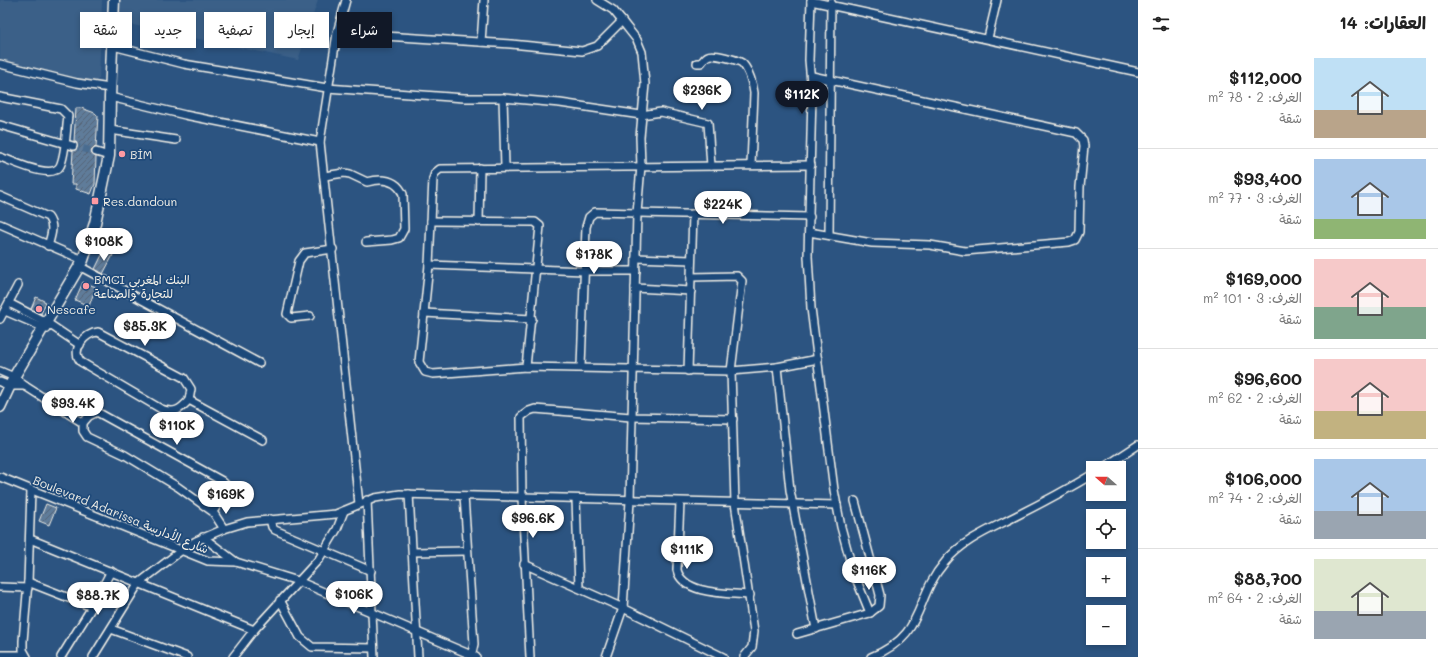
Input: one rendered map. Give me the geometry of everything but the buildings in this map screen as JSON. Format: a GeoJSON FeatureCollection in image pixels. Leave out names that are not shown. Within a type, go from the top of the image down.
{"type":"FeatureCollection","features":[{"type":"Feature","properties":{"kind":"street"},"geometry":{"type":"LineString","coordinates":[[114,0],[114,12]]}},
{"type":"Feature","properties":{"kind":"street"},"geometry":{"type":"LineString","coordinates":[[343,12],[346,0]]}},
{"type":"Feature","properties":{"kind":"street"},"geometry":{"type":"LineString","coordinates":[[481,42],[484,0]]}},
{"type":"Feature","properties":{"kind":"street"},"geometry":{"type":"LineString","coordinates":[[597,0],[613,10],[637,40],[642,52],[646,84],[641,115],[640,137],[642,166],[637,213],[630,501],[623,608],[606,657]]}},
{"type":"Feature","properties":{"kind":"street"},"geometry":{"type":"LineString","coordinates":[[870,613],[853,571],[837,505],[809,282],[812,76],[809,60],[811,0],[831,2],[1138,72]]}},
{"type":"Feature","properties":{"kind":"street"},"geometry":{"type":"LineString","coordinates":[[988,38],[997,0]]}},
{"type":"Feature","properties":{"kind":"street"},"geometry":{"type":"LineString","coordinates":[[829,235],[829,80],[831,2]]}},
{"type":"Feature","properties":{"kind":"street"},"geometry":{"type":"LineString","coordinates":[[392,36],[481,42],[582,51],[597,46],[622,20]]}},
{"type":"Feature","properties":{"kind":"street"},"geometry":{"type":"LineString","coordinates":[[337,33],[327,88],[320,142],[360,504]]}},
{"type":"Feature","properties":{"kind":"street"},"geometry":{"type":"LineString","coordinates":[[0,407],[12,381],[81,263],[97,216],[109,156],[110,93],[113,48]]}},
{"type":"Feature","properties":{"kind":"street"},"geometry":{"type":"LineString","coordinates":[[121,48],[184,64],[327,88],[464,98],[502,98],[560,102],[641,115],[661,112],[706,122],[709,126],[711,166]]}},
{"type":"Feature","properties":{"kind":"street"},"geometry":{"type":"LineString","coordinates":[[697,63],[701,63],[707,56],[712,55],[743,62],[753,86],[754,93],[751,165]]}},
{"type":"Feature","properties":{"kind":"street"},"geometry":{"type":"LineString","coordinates":[[0,64],[77,83],[185,115],[320,142]]}},
{"type":"Feature","properties":{"kind":"street"},"geometry":{"type":"LineString","coordinates":[[809,232],[884,244],[930,245],[973,251],[1069,242],[1075,240],[1079,232],[1080,187],[1084,146],[1081,137],[1076,133],[812,76]]}},
{"type":"Feature","properties":{"kind":"street"},"geometry":{"type":"LineString","coordinates":[[0,97],[60,109],[66,112],[68,116],[60,166],[53,172],[43,172],[0,157]]}},
{"type":"Feature","properties":{"kind":"street"},"geometry":{"type":"LineString","coordinates":[[502,98],[505,168]]}},
{"type":"Feature","properties":{"kind":"street"},"geometry":{"type":"LineString","coordinates":[[0,125],[73,146]]}},
{"type":"Feature","properties":{"kind":"street"},"geometry":{"type":"LineString","coordinates":[[110,130],[176,140]]}},
{"type":"Feature","properties":{"kind":"street"},"geometry":{"type":"LineString","coordinates":[[96,152],[109,156]]}},
{"type":"Feature","properties":{"kind":"street"},"geometry":{"type":"LineString","coordinates":[[811,165],[443,168],[435,173],[433,178],[428,265],[419,362],[425,372],[433,374],[526,367],[731,371],[777,367],[818,359]]}},
{"type":"Feature","properties":{"kind":"street"},"geometry":{"type":"LineString","coordinates":[[479,222],[480,168]]}},
{"type":"Feature","properties":{"kind":"street"},"geometry":{"type":"LineString","coordinates":[[324,176],[344,173],[350,174],[367,182],[381,179],[390,182],[401,190],[403,194],[404,229],[399,238],[366,242]]}},
{"type":"Feature","properties":{"kind":"street"},"geometry":{"type":"LineString","coordinates":[[0,196],[48,217],[53,228],[48,246]]}},
{"type":"Feature","properties":{"kind":"street"},"geometry":{"type":"LineString","coordinates":[[581,367],[586,227],[591,214],[599,211],[810,217]]}},
{"type":"Feature","properties":{"kind":"street"},"geometry":{"type":"LineString","coordinates":[[688,371],[693,214]]}},
{"type":"Feature","properties":{"kind":"street"},"geometry":{"type":"LineString","coordinates":[[431,221],[535,222],[539,224],[541,230],[526,367]]}},
{"type":"Feature","properties":{"kind":"street"},"geometry":{"type":"LineString","coordinates":[[0,224],[81,263],[259,363]]}},
{"type":"Feature","properties":{"kind":"street"},"geometry":{"type":"LineString","coordinates":[[310,316],[291,318],[287,314],[299,261],[305,252],[333,249]]}},
{"type":"Feature","properties":{"kind":"street"},"geometry":{"type":"LineString","coordinates":[[636,258],[692,260]]}},
{"type":"Feature","properties":{"kind":"street"},"geometry":{"type":"LineString","coordinates":[[428,265],[584,272],[636,271]]}},
{"type":"Feature","properties":{"kind":"street"},"geometry":{"type":"LineString","coordinates":[[691,277],[737,276],[742,281],[731,371],[735,502],[750,595],[754,636],[752,647],[744,657]]}},
{"type":"Feature","properties":{"kind":"street"},"geometry":{"type":"LineString","coordinates":[[0,319],[18,286]]}},
{"type":"Feature","properties":{"kind":"street"},"geometry":{"type":"LineString","coordinates":[[635,288],[691,291]]}},
{"type":"Feature","properties":{"kind":"street"},"geometry":{"type":"LineString","coordinates":[[9,303],[44,325]]}},
{"type":"Feature","properties":{"kind":"street"},"geometry":{"type":"LineString","coordinates":[[4,311],[59,331],[80,344]]}},
{"type":"Feature","properties":{"kind":"street"},"geometry":{"type":"LineString","coordinates":[[424,313],[532,319]]}},
{"type":"Feature","properties":{"kind":"street"},"geometry":{"type":"LineString","coordinates":[[98,332],[184,378],[191,389],[189,400],[177,411],[170,412],[161,409],[81,362],[77,354],[80,344],[86,336],[98,332]]}},
{"type":"Feature","properties":{"kind":"street"},"geometry":{"type":"LineString","coordinates":[[777,367],[790,490],[794,504],[816,629]]}},
{"type":"Feature","properties":{"kind":"street"},"geometry":{"type":"LineString","coordinates":[[0,371],[12,381],[25,386],[83,423]]}},
{"type":"Feature","properties":{"kind":"street"},"geometry":{"type":"LineString","coordinates":[[0,382],[12,381]]}},
{"type":"Feature","properties":{"kind":"street"},"geometry":{"type":"LineString","coordinates":[[189,400],[263,440]]}},
{"type":"Feature","properties":{"kind":"street"},"geometry":{"type":"LineString","coordinates":[[530,657],[524,564],[520,421],[524,414],[535,409],[631,417],[733,419]]}},
{"type":"Feature","properties":{"kind":"street"},"geometry":{"type":"LineString","coordinates":[[212,512],[227,488],[226,483],[97,412],[89,416],[83,423],[83,431],[87,437],[158,473],[212,512],[224,529]]}},
{"type":"Feature","properties":{"kind":"street"},"geometry":{"type":"LineString","coordinates":[[1114,461],[1138,445]]}},
{"type":"Feature","properties":{"kind":"street","name":"Boulevard Adarissa شارع الأدارسة"},"geometry":{"type":"LineString","coordinates":[[0,477],[208,561],[236,562],[298,581],[473,656]]}},
{"type":"Feature","properties":{"kind":"street"},"geometry":{"type":"LineString","coordinates":[[871,657],[891,647],[908,631],[918,616],[927,590],[937,572],[962,545],[1086,478]]}},
{"type":"Feature","properties":{"kind":"street"},"geometry":{"type":"LineString","coordinates":[[0,655],[26,656],[23,641],[28,585],[31,490]]}},
{"type":"Feature","properties":{"kind":"street"},"geometry":{"type":"LineString","coordinates":[[93,657],[139,583],[182,550],[203,538],[224,529],[247,522],[327,515],[344,511],[367,500],[388,495],[409,494],[630,501],[837,505]]}},
{"type":"Feature","properties":{"kind":"street"},"geometry":{"type":"LineString","coordinates":[[409,494],[418,657]]}},
{"type":"Feature","properties":{"kind":"street"},"geometry":{"type":"LineString","coordinates":[[464,496],[474,644],[473,656]]}},
{"type":"Feature","properties":{"kind":"street"},"geometry":{"type":"LineString","coordinates":[[576,499],[579,588]]}},
{"type":"Feature","properties":{"kind":"street"},"geometry":{"type":"LineString","coordinates":[[367,500],[374,657]]}},
{"type":"Feature","properties":{"kind":"street"},"geometry":{"type":"LineString","coordinates":[[797,634],[877,610],[881,599],[854,501]]}},
{"type":"Feature","properties":{"kind":"street"},"geometry":{"type":"LineString","coordinates":[[680,502],[677,570],[679,577],[684,583],[694,587],[718,592],[750,595]]}},
{"type":"Feature","properties":{"kind":"street"},"geometry":{"type":"LineString","coordinates":[[233,657],[254,630],[323,551],[337,528],[344,511]]}},
{"type":"Feature","properties":{"kind":"street"},"geometry":{"type":"LineString","coordinates":[[270,519],[271,525],[275,530],[371,571]]}},
{"type":"Feature","properties":{"kind":"street","name":"Boulevard Adarissa شارع الأدارسة"},"geometry":{"type":"LineString","coordinates":[[203,538],[236,562]]}},
{"type":"Feature","properties":{"kind":"street"},"geometry":{"type":"LineString","coordinates":[[30,539],[254,630]]}},
{"type":"Feature","properties":{"kind":"street"},"geometry":{"type":"LineString","coordinates":[[413,552],[468,551]]}},
{"type":"Feature","properties":{"kind":"street"},"geometry":{"type":"LineString","coordinates":[[524,564],[623,608],[723,657]]}},
{"type":"Feature","properties":{"kind":"street"},"geometry":{"type":"LineString","coordinates":[[61,657],[92,607],[111,571]]}},
{"type":"Feature","properties":{"kind":"street"},"geometry":{"type":"LineString","coordinates":[[0,587],[28,585],[92,607]]}},
{"type":"Feature","properties":{"kind":"street"},"geometry":{"type":"LineString","coordinates":[[280,600],[300,637],[312,647],[374,648]]}},
{"type":"Feature","properties":{"kind":"street"},"geometry":{"type":"LineString","coordinates":[[111,629],[187,657]]}},
{"type":"Feature","properties":{"kind":"shaded area"},"geometry":{"type":"Polygon","coordinates":[[[0,0],[102,0],[102,12],[80,12],[80,48],[100,48],[99,79],[92,84],[0,62],[0,0]]]}},
{"type":"Feature","properties":{"kind":"shaded area"},"geometry":{"type":"Polygon","coordinates":[[[115,0],[318,0],[314,12],[274,12],[274,48],[302,48],[298,60],[241,48],[266,48],[266,12],[204,12],[204,40],[196,38],[196,12],[140,12],[140,27],[132,25],[132,12],[114,12],[115,0]]]}},
{"type":"Feature","properties":{"kind":"tunnel"},"geometry":{"type":"LineString","coordinates":[[73,146],[96,152]]}},
{"type":"Feature","properties":{"kind":"place","name":"BİM"},"geometry":{"type":"Point","coordinates":[122,154]}},
{"type":"Feature","properties":{"kind":"place","name":"Res.dandoun"},"geometry":{"type":"Point","coordinates":[95,201]}},
{"type":"Feature","properties":{"kind":"place","name":"BMCI البنك المغربي للتجارة والصناعة"},"geometry":{"type":"Point","coordinates":[86,286]}},
{"type":"Feature","properties":{"kind":"place","name":"Nescafe"},"geometry":{"type":"Point","coordinates":[39,309]}}]}
